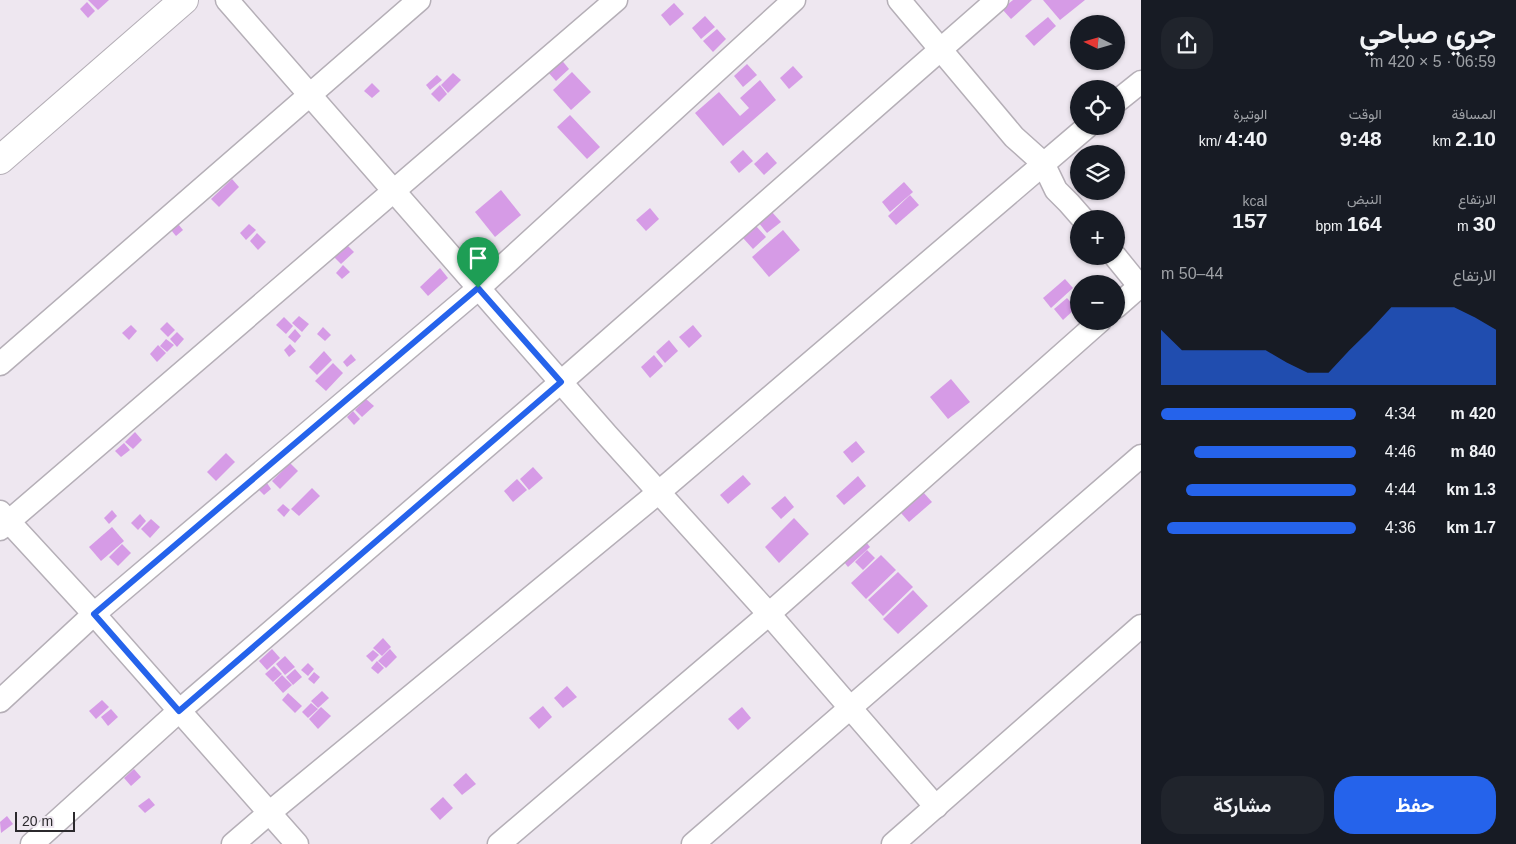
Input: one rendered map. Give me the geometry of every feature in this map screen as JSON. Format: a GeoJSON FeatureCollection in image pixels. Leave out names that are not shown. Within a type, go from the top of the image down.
{"type":"FeatureCollection","features":[{"type":"Feature","properties":{"kind":"street"},"geometry":{"type":"LineString","coordinates":[[0,160],[184,0]]}},
{"type":"Feature","properties":{"kind":"street"},"geometry":{"type":"LineString","coordinates":[[226,0],[658,492],[769,614],[936,807]]}},
{"type":"Feature","properties":{"kind":"street"},"geometry":{"type":"LineString","coordinates":[[0,364],[419,0]]}},
{"type":"Feature","properties":{"kind":"street"},"geometry":{"type":"LineString","coordinates":[[297,844],[94,614],[3,521],[394,191],[616,0]]}},
{"type":"Feature","properties":{"kind":"street"},"geometry":{"type":"LineString","coordinates":[[0,701],[94,614],[478,288],[794,0]]}},
{"type":"Feature","properties":{"kind":"street"},"geometry":{"type":"LineString","coordinates":[[899,0],[1014,137],[1043,163],[1056,190],[1076,210]]}},
{"type":"Feature","properties":{"kind":"street"},"geometry":{"type":"LineString","coordinates":[[32,844],[179,711],[561,382],[997,0]]}},
{"type":"Feature","properties":{"kind":"street"},"geometry":{"type":"LineString","coordinates":[[1125,95],[1141,82]]}},
{"type":"Feature","properties":{"kind":"street"},"geometry":{"type":"LineString","coordinates":[[233,844],[269,812],[658,492],[1077,135]]}},
{"type":"Feature","properties":{"kind":"street"},"geometry":{"type":"LineString","coordinates":[[1122,265],[1141,286],[1125,299]]}},
{"type":"Feature","properties":{"kind":"street"},"geometry":{"type":"LineString","coordinates":[[500,844],[769,614],[1090,330]]}},
{"type":"Feature","properties":{"kind":"street"},"geometry":{"type":"LineString","coordinates":[[694,844],[1141,456]]}},
{"type":"Feature","properties":{"kind":"street"},"geometry":{"type":"LineString","coordinates":[[892,844],[1141,626]]}},
{"type":"Feature","properties":{"kind":"building"},"geometry":{"type":"Polygon","coordinates":[[[88,0],[109,0],[98,10],[88,0]]]}},
{"type":"Feature","properties":{"kind":"building"},"geometry":{"type":"Polygon","coordinates":[[[1013,0],[1032,0],[1011,19],[1002,9],[1013,0]]]}},
{"type":"Feature","properties":{"kind":"building"},"geometry":{"type":"Polygon","coordinates":[[[1043,0],[1085,0],[1060,20],[1043,0]]]}},
{"type":"Feature","properties":{"kind":"building"},"geometry":{"type":"Polygon","coordinates":[[[87,2],[95,11],[88,18],[80,9],[87,2]]]}},
{"type":"Feature","properties":{"kind":"building"},"geometry":{"type":"Polygon","coordinates":[[[674,3],[684,14],[670,26],[661,15],[674,3]]]}},
{"type":"Feature","properties":{"kind":"building"},"geometry":{"type":"Polygon","coordinates":[[[705,16],[715,27],[701,39],[692,28],[705,16]]]}},
{"type":"Feature","properties":{"kind":"building"},"geometry":{"type":"Polygon","coordinates":[[[1048,17],[1056,26],[1034,46],[1025,36],[1048,17]]]}},
{"type":"Feature","properties":{"kind":"building"},"geometry":{"type":"Polygon","coordinates":[[[717,29],[726,39],[713,52],[703,41],[717,29]]]}},
{"type":"Feature","properties":{"kind":"building"},"geometry":{"type":"Polygon","coordinates":[[[560,58],[569,69],[556,81],[546,70],[560,58]]]}},
{"type":"Feature","properties":{"kind":"building"},"geometry":{"type":"Polygon","coordinates":[[[747,64],[757,75],[743,87],[734,76],[747,64]]]}},
{"type":"Feature","properties":{"kind":"building"},"geometry":{"type":"Polygon","coordinates":[[[793,66],[803,77],[789,89],[780,78],[793,66]]]}},
{"type":"Feature","properties":{"kind":"building"},"geometry":{"type":"Polygon","coordinates":[[[572,72],[591,92],[571,110],[553,90],[572,72]]]}},
{"type":"Feature","properties":{"kind":"building"},"geometry":{"type":"Polygon","coordinates":[[[453,73],[461,80],[448,93],[441,85],[453,73]]]}},
{"type":"Feature","properties":{"kind":"building"},"geometry":{"type":"Polygon","coordinates":[[[437,75],[442,80],[430,90],[426,85],[437,75]]]}},
{"type":"Feature","properties":{"kind":"building"},"geometry":{"type":"Polygon","coordinates":[[[760,80],[776,100],[723,146],[695,113],[719,92],[740,116],[749,108],[740,98],[760,80]]]}},
{"type":"Feature","properties":{"kind":"building"},"geometry":{"type":"Polygon","coordinates":[[[372,83],[380,91],[372,98],[364,91],[372,83]]]}},
{"type":"Feature","properties":{"kind":"building"},"geometry":{"type":"Polygon","coordinates":[[[440,85],[447,94],[439,102],[431,94],[440,85]]]}},
{"type":"Feature","properties":{"kind":"building"},"geometry":{"type":"Polygon","coordinates":[[[570,115],[600,147],[587,159],[557,127],[570,115]]]}},
{"type":"Feature","properties":{"kind":"building"},"geometry":{"type":"Polygon","coordinates":[[[743,150],[753,161],[739,173],[730,162],[743,150]]]}},
{"type":"Feature","properties":{"kind":"building"},"geometry":{"type":"Polygon","coordinates":[[[767,152],[777,163],[764,175],[754,164],[767,152]]]}},
{"type":"Feature","properties":{"kind":"building"},"geometry":{"type":"Polygon","coordinates":[[[232,179],[239,187],[219,207],[211,199],[232,179]]]}},
{"type":"Feature","properties":{"kind":"building"},"geometry":{"type":"Polygon","coordinates":[[[904,182],[913,192],[890,212],[882,202],[904,182]]]}},
{"type":"Feature","properties":{"kind":"building"},"geometry":{"type":"Polygon","coordinates":[[[501,190],[521,215],[495,237],[475,212],[501,190]]]}},
{"type":"Feature","properties":{"kind":"building"},"geometry":{"type":"Polygon","coordinates":[[[910,195],[919,205],[896,225],[888,216],[910,195]]]}},
{"type":"Feature","properties":{"kind":"building"},"geometry":{"type":"Polygon","coordinates":[[[650,208],[659,219],[646,231],[636,220],[650,208]]]}},
{"type":"Feature","properties":{"kind":"building"},"geometry":{"type":"Polygon","coordinates":[[[771,211],[781,222],[767,233],[758,222],[771,211]]]}},
{"type":"Feature","properties":{"kind":"building"},"geometry":{"type":"Polygon","coordinates":[[[178,224],[183,230],[176,236],[171,230],[178,224]]]}},
{"type":"Feature","properties":{"kind":"building"},"geometry":{"type":"Polygon","coordinates":[[[249,224],[256,230],[246,240],[240,233],[249,224]]]}},
{"type":"Feature","properties":{"kind":"building"},"geometry":{"type":"Polygon","coordinates":[[[756,226],[766,237],[753,249],[743,238],[756,226]]]}},
{"type":"Feature","properties":{"kind":"building"},"geometry":{"type":"Polygon","coordinates":[[[783,230],[800,250],[769,277],[752,257],[783,230]]]}},
{"type":"Feature","properties":{"kind":"building"},"geometry":{"type":"Polygon","coordinates":[[[257,233],[266,242],[258,250],[250,241],[257,233]]]}},
{"type":"Feature","properties":{"kind":"building"},"geometry":{"type":"Polygon","coordinates":[[[347,245],[354,252],[341,264],[334,257],[347,245]]]}},
{"type":"Feature","properties":{"kind":"building"},"geometry":{"type":"Polygon","coordinates":[[[343,265],[350,272],[342,279],[336,273],[343,265]]]}},
{"type":"Feature","properties":{"kind":"building"},"geometry":{"type":"Polygon","coordinates":[[[440,268],[448,278],[428,296],[420,287],[440,268]]]}},
{"type":"Feature","properties":{"kind":"building"},"geometry":{"type":"Polygon","coordinates":[[[1065,279],[1070,285],[1070,291],[1051,308],[1043,298],[1065,279]]]}},
{"type":"Feature","properties":{"kind":"building"},"geometry":{"type":"Polygon","coordinates":[[[1067,298],[1070,301],[1070,314],[1063,320],[1054,309],[1067,298]]]}},
{"type":"Feature","properties":{"kind":"building"},"geometry":{"type":"Polygon","coordinates":[[[299,316],[309,324],[302,332],[292,323],[299,316]]]}},
{"type":"Feature","properties":{"kind":"building"},"geometry":{"type":"Polygon","coordinates":[[[284,317],[293,326],[286,334],[276,325],[284,317]]]}},
{"type":"Feature","properties":{"kind":"building"},"geometry":{"type":"Polygon","coordinates":[[[167,322],[175,330],[168,337],[160,329],[167,322]]]}},
{"type":"Feature","properties":{"kind":"building"},"geometry":{"type":"Polygon","coordinates":[[[131,325],[137,331],[129,340],[122,333],[131,325]]]}},
{"type":"Feature","properties":{"kind":"building"},"geometry":{"type":"Polygon","coordinates":[[[693,325],[702,336],[689,348],[679,337],[693,325]]]}},
{"type":"Feature","properties":{"kind":"building"},"geometry":{"type":"Polygon","coordinates":[[[323,327],[331,335],[325,341],[317,334],[323,327]]]}},
{"type":"Feature","properties":{"kind":"building"},"geometry":{"type":"Polygon","coordinates":[[[295,329],[301,336],[295,343],[288,337],[295,329]]]}},
{"type":"Feature","properties":{"kind":"building"},"geometry":{"type":"Polygon","coordinates":[[[177,332],[184,339],[177,347],[170,339],[177,332]]]}},
{"type":"Feature","properties":{"kind":"building"},"geometry":{"type":"Polygon","coordinates":[[[166,339],[174,345],[167,352],[160,346],[166,339]]]}},
{"type":"Feature","properties":{"kind":"building"},"geometry":{"type":"Polygon","coordinates":[[[669,340],[678,351],[665,363],[656,352],[669,340]]]}},
{"type":"Feature","properties":{"kind":"building"},"geometry":{"type":"Polygon","coordinates":[[[290,344],[296,351],[289,357],[284,350],[290,344]]]}},
{"type":"Feature","properties":{"kind":"building"},"geometry":{"type":"Polygon","coordinates":[[[158,345],[166,353],[157,362],[150,354],[158,345]]]}},
{"type":"Feature","properties":{"kind":"building"},"geometry":{"type":"Polygon","coordinates":[[[324,351],[332,360],[317,375],[309,367],[324,351]]]}},
{"type":"Feature","properties":{"kind":"building"},"geometry":{"type":"Polygon","coordinates":[[[351,354],[356,360],[347,367],[343,362],[351,354]]]}},
{"type":"Feature","properties":{"kind":"building"},"geometry":{"type":"Polygon","coordinates":[[[654,355],[663,366],[650,378],[641,367],[654,355]]]}},
{"type":"Feature","properties":{"kind":"building"},"geometry":{"type":"Polygon","coordinates":[[[333,363],[343,373],[326,391],[315,381],[333,363]]]}},
{"type":"Feature","properties":{"kind":"building"},"geometry":{"type":"Polygon","coordinates":[[[951,379],[970,402],[948,419],[930,397],[951,379]]]}},
{"type":"Feature","properties":{"kind":"building"},"geometry":{"type":"Polygon","coordinates":[[[366,399],[374,406],[362,417],[355,410],[366,399]]]}},
{"type":"Feature","properties":{"kind":"building"},"geometry":{"type":"Polygon","coordinates":[[[353,411],[360,419],[354,425],[347,417],[353,411]]]}},
{"type":"Feature","properties":{"kind":"building"},"geometry":{"type":"Polygon","coordinates":[[[135,432],[142,440],[133,449],[125,442],[135,432]]]}},
{"type":"Feature","properties":{"kind":"building"},"geometry":{"type":"Polygon","coordinates":[[[856,441],[865,452],[852,463],[843,452],[856,441]]]}},
{"type":"Feature","properties":{"kind":"building"},"geometry":{"type":"Polygon","coordinates":[[[124,443],[130,450],[121,457],[115,451],[124,443]]]}},
{"type":"Feature","properties":{"kind":"building"},"geometry":{"type":"Polygon","coordinates":[[[226,453],[235,462],[216,481],[207,472],[226,453]]]}},
{"type":"Feature","properties":{"kind":"building"},"geometry":{"type":"Polygon","coordinates":[[[290,463],[298,471],[280,489],[272,481],[290,463]]]}},
{"type":"Feature","properties":{"kind":"building"},"geometry":{"type":"Polygon","coordinates":[[[533,467],[543,478],[529,490],[520,479],[533,467]]]}},
{"type":"Feature","properties":{"kind":"building"},"geometry":{"type":"Polygon","coordinates":[[[743,475],[751,484],[728,504],[720,495],[743,475]]]}},
{"type":"Feature","properties":{"kind":"building"},"geometry":{"type":"Polygon","coordinates":[[[858,476],[866,486],[844,505],[836,496],[858,476]]]}},
{"type":"Feature","properties":{"kind":"building"},"geometry":{"type":"Polygon","coordinates":[[[517,479],[527,490],[513,502],[504,491],[517,479]]]}},
{"type":"Feature","properties":{"kind":"building"},"geometry":{"type":"Polygon","coordinates":[[[267,483],[271,489],[264,495],[259,490],[267,483]]]}},
{"type":"Feature","properties":{"kind":"building"},"geometry":{"type":"Polygon","coordinates":[[[312,488],[320,496],[299,516],[291,509],[312,488]]]}},
{"type":"Feature","properties":{"kind":"building"},"geometry":{"type":"Polygon","coordinates":[[[923,492],[932,502],[909,522],[901,513],[923,492]]]}},
{"type":"Feature","properties":{"kind":"building"},"geometry":{"type":"Polygon","coordinates":[[[785,496],[794,507],[781,519],[771,508],[785,496]]]}},
{"type":"Feature","properties":{"kind":"building"},"geometry":{"type":"Polygon","coordinates":[[[283,504],[290,510],[284,517],[277,510],[283,504]]]}},
{"type":"Feature","properties":{"kind":"building"},"geometry":{"type":"Polygon","coordinates":[[[112,510],[117,516],[109,524],[104,518],[112,510]]]}},
{"type":"Feature","properties":{"kind":"building"},"geometry":{"type":"Polygon","coordinates":[[[140,514],[146,521],[138,530],[131,523],[140,514]]]}},
{"type":"Feature","properties":{"kind":"building"},"geometry":{"type":"Polygon","coordinates":[[[794,518],[809,534],[779,563],[765,547],[794,518]]]}},
{"type":"Feature","properties":{"kind":"building"},"geometry":{"type":"Polygon","coordinates":[[[151,519],[160,527],[150,538],[141,529],[151,519]]]}},
{"type":"Feature","properties":{"kind":"building"},"geometry":{"type":"Polygon","coordinates":[[[112,527],[124,541],[101,561],[89,547],[112,527]]]}},
{"type":"Feature","properties":{"kind":"building"},"geometry":{"type":"Polygon","coordinates":[[[862,537],[870,547],[848,567],[840,557],[862,537]]]}},
{"type":"Feature","properties":{"kind":"building"},"geometry":{"type":"Polygon","coordinates":[[[122,544],[131,553],[118,566],[109,557],[122,544]]]}},
{"type":"Feature","properties":{"kind":"building"},"geometry":{"type":"Polygon","coordinates":[[[867,550],[875,558],[863,570],[855,562],[867,550]]]}},
{"type":"Feature","properties":{"kind":"building"},"geometry":{"type":"Polygon","coordinates":[[[881,555],[896,570],[866,599],[851,583],[881,555]]]}},
{"type":"Feature","properties":{"kind":"building"},"geometry":{"type":"Polygon","coordinates":[[[898,572],[913,587],[883,616],[868,600],[898,572]]]}},
{"type":"Feature","properties":{"kind":"building"},"geometry":{"type":"Polygon","coordinates":[[[913,590],[928,606],[898,634],[883,619],[913,590]]]}},
{"type":"Feature","properties":{"kind":"building"},"geometry":{"type":"Polygon","coordinates":[[[383,638],[391,647],[382,656],[373,648],[383,638]]]}},
{"type":"Feature","properties":{"kind":"building"},"geometry":{"type":"Polygon","coordinates":[[[272,649],[280,658],[267,670],[259,661],[272,649]]]}},
{"type":"Feature","properties":{"kind":"building"},"geometry":{"type":"Polygon","coordinates":[[[390,649],[397,657],[386,668],[378,661],[390,649]]]}},
{"type":"Feature","properties":{"kind":"building"},"geometry":{"type":"Polygon","coordinates":[[[373,650],[379,655],[372,662],[366,656],[373,650]]]}},
{"type":"Feature","properties":{"kind":"building"},"geometry":{"type":"Polygon","coordinates":[[[285,656],[295,667],[285,675],[276,664],[285,656]]]}},
{"type":"Feature","properties":{"kind":"building"},"geometry":{"type":"Polygon","coordinates":[[[377,661],[384,668],[378,674],[371,668],[377,661]]]}},
{"type":"Feature","properties":{"kind":"building"},"geometry":{"type":"Polygon","coordinates":[[[308,663],[314,669],[308,676],[301,670],[308,663]]]}},
{"type":"Feature","properties":{"kind":"building"},"geometry":{"type":"Polygon","coordinates":[[[274,666],[282,674],[273,682],[265,674],[274,666]]]}},
{"type":"Feature","properties":{"kind":"building"},"geometry":{"type":"Polygon","coordinates":[[[295,669],[302,677],[293,685],[286,677],[295,669]]]}},
{"type":"Feature","properties":{"kind":"building"},"geometry":{"type":"Polygon","coordinates":[[[314,672],[320,677],[314,684],[308,679],[314,672]]]}},
{"type":"Feature","properties":{"kind":"building"},"geometry":{"type":"Polygon","coordinates":[[[282,675],[292,685],[283,693],[274,683],[282,675]]]}},
{"type":"Feature","properties":{"kind":"building"},"geometry":{"type":"Polygon","coordinates":[[[567,686],[577,697],[563,708],[554,698],[567,686]]]}},
{"type":"Feature","properties":{"kind":"building"},"geometry":{"type":"Polygon","coordinates":[[[322,691],[329,698],[318,708],[311,701],[322,691]]]}},
{"type":"Feature","properties":{"kind":"building"},"geometry":{"type":"Polygon","coordinates":[[[288,693],[302,706],[295,713],[282,700],[288,693]]]}},
{"type":"Feature","properties":{"kind":"building"},"geometry":{"type":"Polygon","coordinates":[[[102,700],[109,707],[96,719],[89,711],[102,700]]]}},
{"type":"Feature","properties":{"kind":"building"},"geometry":{"type":"Polygon","coordinates":[[[311,703],[318,709],[308,718],[302,712],[311,703]]]}},
{"type":"Feature","properties":{"kind":"building"},"geometry":{"type":"Polygon","coordinates":[[[543,706],[552,717],[539,729],[529,718],[543,706]]]}},
{"type":"Feature","properties":{"kind":"building"},"geometry":{"type":"Polygon","coordinates":[[[321,707],[331,716],[318,729],[309,719],[321,707]]]}},
{"type":"Feature","properties":{"kind":"building"},"geometry":{"type":"Polygon","coordinates":[[[742,707],[751,718],[738,730],[728,719],[742,707]]]}},
{"type":"Feature","properties":{"kind":"building"},"geometry":{"type":"Polygon","coordinates":[[[111,709],[118,717],[108,726],[101,717],[111,709]]]}},
{"type":"Feature","properties":{"kind":"building"},"geometry":{"type":"Polygon","coordinates":[[[134,769],[141,777],[131,786],[124,778],[134,769]]]}},
{"type":"Feature","properties":{"kind":"building"},"geometry":{"type":"Polygon","coordinates":[[[466,773],[476,784],[462,795],[453,785],[466,773]]]}},
{"type":"Feature","properties":{"kind":"building"},"geometry":{"type":"Polygon","coordinates":[[[443,797],[453,808],[440,820],[430,809],[443,797]]]}},
{"type":"Feature","properties":{"kind":"building"},"geometry":{"type":"Polygon","coordinates":[[[149,798],[155,805],[145,813],[138,806],[149,798]]]}},
{"type":"Feature","properties":{"kind":"building"},"geometry":{"type":"Polygon","coordinates":[[[7,816],[13,824],[1,833],[0,822],[7,816]]]}},
{"type":"Feature","properties":{"kind":"route"},"geometry":{"type":"LineString","coordinates":[[478,288],[561,382],[179,711],[94,614],[478,288]]}}]}
